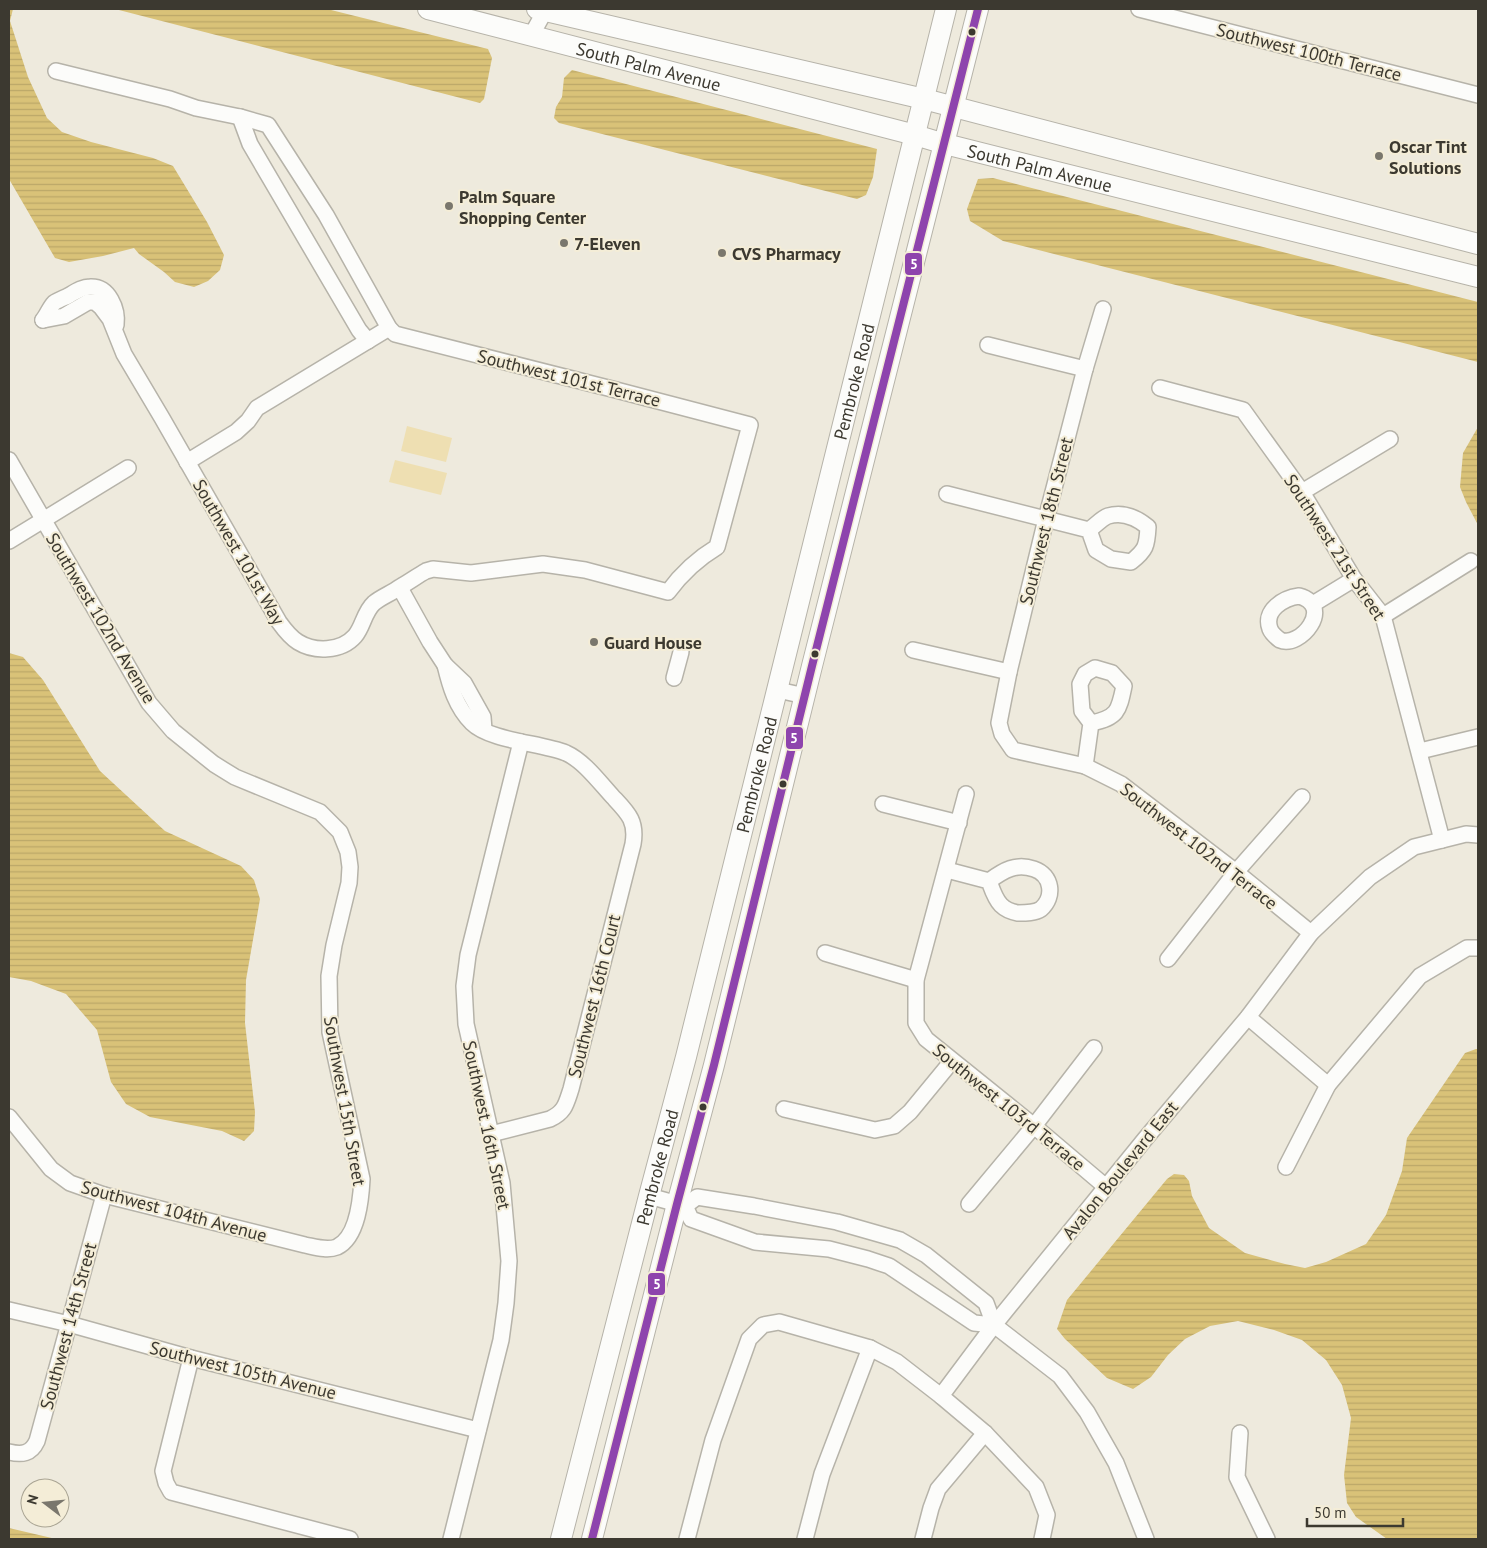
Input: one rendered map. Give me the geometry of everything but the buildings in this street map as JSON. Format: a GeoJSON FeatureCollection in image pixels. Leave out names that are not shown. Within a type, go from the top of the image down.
{"type":"FeatureCollection","features":[{"type":"Feature","properties":{"kind":"main road","name":"South Palm Avenue"},"geometry":{"type":"LineString","coordinates":[[428,9],[916,135],[944,144],[1478,276]]}},
{"type":"Feature","properties":{"kind":"main road","name":"South Palm Avenue"},"geometry":{"type":"LineString","coordinates":[[539,9],[924,99],[1478,244]]}},
{"type":"Feature","properties":{"kind":"main road","name":"Pembroke Road"},"geometry":{"type":"LineString","coordinates":[[561,1539],[686,1057],[946,9]]}},
{"type":"Feature","properties":{"kind":"main road","name":"Pembroke Road"},"geometry":{"type":"LineString","coordinates":[[592,1539],[681,1205],[805,696],[978,9]]}},
{"type":"Feature","properties":{"kind":"street"},"geometry":{"type":"LineString","coordinates":[[531,36],[539,9]]}},
{"type":"Feature","properties":{"kind":"street","name":"Southwest 100th Terrace"},"geometry":{"type":"LineString","coordinates":[[1139,9],[1478,95]]}},
{"type":"Feature","properties":{"kind":"street"},"geometry":{"type":"LineString","coordinates":[[56,71],[268,125],[326,215],[389,328],[257,408],[248,421],[236,432],[187,462]]}},
{"type":"Feature","properties":{"kind":"street"},"geometry":{"type":"LineString","coordinates":[[240,117],[250,144],[359,330],[368,341]]}},
{"type":"Feature","properties":{"kind":"street","name":"Southwest 101st Way"},"geometry":{"type":"LineString","coordinates":[[114,331],[117,322],[112,302],[101,289],[91,286],[82,288],[54,303],[44,320],[64,316],[88,302],[95,302],[106,312],[114,331],[124,354],[279,622],[297,642],[310,647],[330,648],[349,642],[363,625],[371,606],[426,571],[433,569],[471,573],[543,564],[585,570],[668,592],[696,560],[717,547]]}},
{"type":"Feature","properties":{"kind":"street","name":"Southwest 18th Street"},"geometry":{"type":"LineString","coordinates":[[1002,734],[999,723],[1009,672],[1085,369],[1103,309]]}},
{"type":"Feature","properties":{"kind":"street","name":"Southwest 101st Terrace"},"geometry":{"type":"LineString","coordinates":[[389,328],[395,334],[750,425],[717,547]]}},
{"type":"Feature","properties":{"kind":"street"},"geometry":{"type":"LineString","coordinates":[[988,345],[1085,369]]}},
{"type":"Feature","properties":{"kind":"street","name":"Southwest 21st Street"},"geometry":{"type":"LineString","coordinates":[[1160,388],[1243,410],[1302,492],[1354,580],[1383,616],[1442,840]]}},
{"type":"Feature","properties":{"kind":"street"},"geometry":{"type":"LineString","coordinates":[[1302,492],[1390,439]]}},
{"type":"Feature","properties":{"kind":"street","name":"Southwest 102nd Avenue"},"geometry":{"type":"LineString","coordinates":[[9,460],[149,704],[173,731],[214,764],[235,777],[320,812],[340,832]]}},
{"type":"Feature","properties":{"kind":"street"},"geometry":{"type":"LineString","coordinates":[[9,541],[128,468]]}},
{"type":"Feature","properties":{"kind":"street"},"geometry":{"type":"LineString","coordinates":[[946,494],[1089,530]]}},
{"type":"Feature","properties":{"kind":"street"},"geometry":{"type":"LineString","coordinates":[[1383,616],[1471,561]]}},
{"type":"Feature","properties":{"kind":"street"},"geometry":{"type":"LineString","coordinates":[[1313,604],[1354,580]]}},
{"type":"Feature","properties":{"kind":"street"},"geometry":{"type":"LineString","coordinates":[[400,588],[445,665],[451,690],[472,724],[496,736],[521,742]]}},
{"type":"Feature","properties":{"kind":"street"},"geometry":{"type":"LineString","coordinates":[[913,650],[1009,672]]}},
{"type":"Feature","properties":{"kind":"street"},"geometry":{"type":"LineString","coordinates":[[674,678],[681,652]]}},
{"type":"Feature","properties":{"kind":"street"},"geometry":{"type":"LineString","coordinates":[[778,690],[805,696]]}},
{"type":"Feature","properties":{"kind":"street"},"geometry":{"type":"LineString","coordinates":[[1085,766],[1092,723]]}},
{"type":"Feature","properties":{"kind":"street","name":"Southwest 102nd Terrace"},"geometry":{"type":"LineString","coordinates":[[1002,734],[1013,750],[1085,766],[1121,784],[1236,872],[1311,933]]}},
{"type":"Feature","properties":{"kind":"street"},"geometry":{"type":"LineString","coordinates":[[1420,751],[1478,737]]}},
{"type":"Feature","properties":{"kind":"street","name":"Southwest 16th Court"},"geometry":{"type":"LineString","coordinates":[[492,1134],[550,1119],[564,1109],[571,1089],[634,835],[634,825],[624,809],[577,759],[565,753],[521,742]]}},
{"type":"Feature","properties":{"kind":"street","name":"Southwest 16th Street"},"geometry":{"type":"LineString","coordinates":[[451,1539],[501,1340],[509,1261],[502,1183],[466,1024],[464,986],[468,955],[521,742]]}},
{"type":"Feature","properties":{"kind":"street"},"geometry":{"type":"LineString","coordinates":[[825,953],[916,980],[966,794]]}},
{"type":"Feature","properties":{"kind":"street"},"geometry":{"type":"LineString","coordinates":[[1168,959],[1236,872],[1302,797]]}},
{"type":"Feature","properties":{"kind":"street"},"geometry":{"type":"LineString","coordinates":[[883,804],[959,823]]}},
{"type":"Feature","properties":{"kind":"street","name":"Southwest 15th Street"},"geometry":{"type":"LineString","coordinates":[[337,1247],[346,1239],[356,1223],[362,1179],[330,1032],[329,976],[350,867],[348,852],[340,832]]}},
{"type":"Feature","properties":{"kind":"street"},"geometry":{"type":"LineString","coordinates":[[1328,1085],[1248,1017],[1311,933],[1370,877],[1414,847],[1466,834],[1478,835]]}},
{"type":"Feature","properties":{"kind":"street"},"geometry":{"type":"LineString","coordinates":[[947,870],[989,881]]}},
{"type":"Feature","properties":{"kind":"street"},"geometry":{"type":"LineString","coordinates":[[1286,1167],[1328,1085],[1420,976],[1466,948],[1478,948]]}},
{"type":"Feature","properties":{"kind":"street","name":"Southwest 103rd Terrace"},"geometry":{"type":"LineString","coordinates":[[916,980],[916,1023],[926,1039],[1106,1187]]}},
{"type":"Feature","properties":{"kind":"street","name":"Avalon Boulevard East"},"geometry":{"type":"LineString","coordinates":[[941,1396],[994,1325],[1145,1139],[1248,1017]]}},
{"type":"Feature","properties":{"kind":"street"},"geometry":{"type":"LineString","coordinates":[[969,1204],[1034,1126],[1094,1048]]}},
{"type":"Feature","properties":{"kind":"street"},"geometry":{"type":"LineString","coordinates":[[784,1109],[875,1130],[894,1126],[910,1112],[952,1061]]}},
{"type":"Feature","properties":{"kind":"street","name":"Southwest 104th Avenue"},"geometry":{"type":"LineString","coordinates":[[9,1117],[51,1169],[70,1183],[104,1195],[305,1245],[326,1249],[337,1247]]}},
{"type":"Feature","properties":{"kind":"street","name":"Southwest 14th Street"},"geometry":{"type":"LineString","coordinates":[[9,1452],[16,1454],[27,1452],[34,1449],[37,1441],[104,1195]]}},
{"type":"Feature","properties":{"kind":"street"},"geometry":{"type":"LineString","coordinates":[[649,1196],[681,1205],[691,1219],[755,1242],[829,1249],[889,1266],[974,1323],[994,1325],[1060,1376],[1087,1412],[1116,1463],[1146,1539]]}},
{"type":"Feature","properties":{"kind":"street"},"geometry":{"type":"LineString","coordinates":[[681,1205],[697,1197],[754,1206],[837,1222],[900,1240],[926,1255],[986,1303],[994,1325]]}},
{"type":"Feature","properties":{"kind":"street"},"geometry":{"type":"LineString","coordinates":[[875,1261],[885,1236]]}},
{"type":"Feature","properties":{"kind":"street","name":"Southwest 105th Avenue"},"geometry":{"type":"LineString","coordinates":[[9,1310],[70,1324],[191,1358],[478,1430]]}},
{"type":"Feature","properties":{"kind":"street"},"geometry":{"type":"LineString","coordinates":[[686,1539],[712,1440],[749,1339],[763,1325],[780,1322],[870,1348],[896,1362],[986,1433],[1036,1487],[1048,1515],[1042,1539]]}},
{"type":"Feature","properties":{"kind":"street"},"geometry":{"type":"LineString","coordinates":[[804,1539],[822,1474],[870,1348]]}},
{"type":"Feature","properties":{"kind":"street"},"geometry":{"type":"LineString","coordinates":[[191,1358],[163,1471],[166,1483],[172,1492],[350,1539]]}},
{"type":"Feature","properties":{"kind":"street"},"geometry":{"type":"LineString","coordinates":[[923,1539],[938,1489],[986,1433]]}},
{"type":"Feature","properties":{"kind":"street"},"geometry":{"type":"LineString","coordinates":[[1240,1433],[1237,1477],[1267,1539]]}},
{"type":"Feature","properties":{"kind":"shaded area"},"geometry":{"type":"Polygon","coordinates":[[[9,9],[13,9],[10,21],[28,77],[47,118],[62,132],[91,142],[153,158],[173,166],[207,222],[224,255],[220,270],[208,281],[194,287],[175,282],[134,248],[69,262],[55,258],[9,179],[9,9]]]}},
{"type":"Feature","properties":{"kind":"shaded area"},"geometry":{"type":"Polygon","coordinates":[[[115,9],[327,9],[488,49],[492,58],[484,99],[480,103],[115,9]]]}},
{"type":"Feature","properties":{"kind":"shaded area"},"geometry":{"type":"Polygon","coordinates":[[[572,70],[877,149],[873,177],[866,195],[857,199],[559,123],[554,118],[556,107],[562,97],[564,78],[572,70]]]}},
{"type":"Feature","properties":{"kind":"shaded area"},"geometry":{"type":"Polygon","coordinates":[[[993,178],[1478,302],[1478,362],[1003,241],[970,221],[967,209],[978,179],[993,178]]]}},
{"type":"Feature","properties":{"kind":"shaded area"},"geometry":{"type":"Polygon","coordinates":[[[407,426],[452,438],[446,462],[401,451],[407,426]]]}},
{"type":"Feature","properties":{"kind":"shaded area"},"geometry":{"type":"Polygon","coordinates":[[[1478,427],[1478,525],[1460,487],[1463,453],[1478,427]]]}},
{"type":"Feature","properties":{"kind":"shaded area"},"geometry":{"type":"Polygon","coordinates":[[[395,460],[447,473],[441,495],[389,482],[395,460]]]}},
{"type":"Feature","properties":{"kind":"shaded area"},"geometry":{"type":"Polygon","coordinates":[[[9,653],[23,657],[43,680],[100,771],[165,831],[241,866],[254,880],[260,899],[246,980],[245,1023],[255,1112],[254,1131],[244,1141],[222,1131],[150,1117],[126,1104],[111,1082],[97,1030],[66,994],[31,981],[9,977],[9,653]]]}},
{"type":"Feature","properties":{"kind":"shaded area"},"geometry":{"type":"Polygon","coordinates":[[[1478,1049],[1478,1539],[1387,1539],[1356,1517],[1347,1503],[1344,1475],[1351,1418],[1342,1385],[1326,1360],[1302,1340],[1274,1330],[1238,1321],[1210,1326],[1185,1339],[1168,1355],[1151,1377],[1133,1389],[1107,1378],[1065,1339],[1057,1329],[1067,1300],[1167,1179],[1174,1174],[1184,1175],[1189,1181],[1192,1196],[1209,1228],[1245,1253],[1305,1268],[1326,1262],[1366,1244],[1386,1215],[1402,1171],[1407,1138],[1465,1053],[1478,1049]]]}},
{"type":"Feature","properties":{"kind":"shaded area"},"geometry":{"type":"Polygon","coordinates":[[[9,1528],[56,1539],[9,1539],[9,1528]]]}},
{"type":"Feature","properties":{"kind":"transit line","name":"5"},"geometry":{"type":"LineString","coordinates":[[592,1539],[714,1065],[812,666],[978,9]]}},
{"type":"Feature","properties":{"kind":"place","name":"Oscar Tint Solutions"},"geometry":{"type":"Point","coordinates":[1379,156]}},
{"type":"Feature","properties":{"kind":"place","name":"Palm Square Shopping Center"},"geometry":{"type":"Point","coordinates":[449,206]}},
{"type":"Feature","properties":{"kind":"place","name":"7-Eleven"},"geometry":{"type":"Point","coordinates":[564,243]}},
{"type":"Feature","properties":{"kind":"place","name":"CVS Pharmacy"},"geometry":{"type":"Point","coordinates":[722,253]}},
{"type":"Feature","properties":{"kind":"place","name":"Guard House"},"geometry":{"type":"Point","coordinates":[594,642]}}]}
